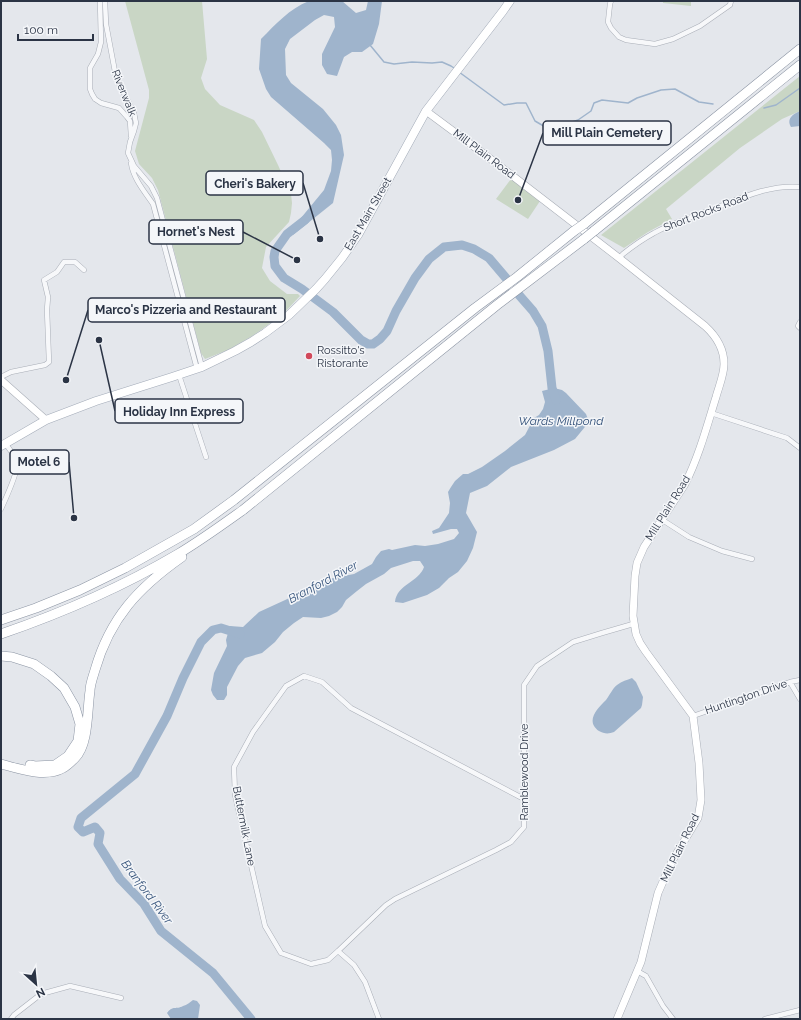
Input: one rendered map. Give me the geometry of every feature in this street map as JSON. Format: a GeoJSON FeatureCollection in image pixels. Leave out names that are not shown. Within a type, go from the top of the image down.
{"type":"FeatureCollection","features":[{"type":"Feature","properties":{"kind":"highway"},"geometry":{"type":"LineString","coordinates":[[1,620],[36,608],[80,590],[194,529],[234,500],[475,308],[584,224],[800,49]]}},
{"type":"Feature","properties":{"kind":"highway"},"geometry":{"type":"LineString","coordinates":[[1,764],[30,771],[47,772],[63,768],[76,757],[84,743],[90,690],[98,659],[122,612],[140,590],[164,570],[207,540],[497,305],[584,239],[800,65]]}},
{"type":"Feature","properties":{"kind":"highway"},"geometry":{"type":"LineString","coordinates":[[1,634],[60,612],[139,575],[178,554],[243,510]]}},
{"type":"Feature","properties":{"kind":"highway"},"geometry":{"type":"LineString","coordinates":[[1,656],[12,657],[34,664],[51,676],[64,688],[75,707],[80,724],[78,741],[68,756],[55,764],[35,766],[1,758]]}},
{"type":"Feature","properties":{"kind":"main road","name":"East Main Street"},"geometry":{"type":"LineString","coordinates":[[3,445],[46,420],[96,401],[200,368],[235,351],[260,336],[289,315],[316,289],[342,258],[358,235],[426,111],[510,1]]}},
{"type":"Feature","properties":{"kind":"street","name":"Riverwalk"},"geometry":{"type":"LineString","coordinates":[[100,1],[101,42],[98,54],[90,68],[90,89],[95,99],[101,104],[119,108],[127,117],[130,121],[132,137]]}},
{"type":"Feature","properties":{"kind":"street","name":"Riverwalk"},"geometry":{"type":"LineString","coordinates":[[105,1],[106,24],[116,77],[134,113],[136,123],[128,153],[131,159],[132,171],[153,204],[200,368]]}},
{"type":"Feature","properties":{"kind":"street"},"geometry":{"type":"LineString","coordinates":[[611,1],[608,22],[619,37],[630,41],[655,44],[700,26],[730,5],[731,1]]}},
{"type":"Feature","properties":{"kind":"street","name":"Mill Plain Road"},"geometry":{"type":"LineString","coordinates":[[426,111],[488,157],[694,317],[714,336],[721,348],[724,363],[721,380],[690,474],[644,547],[637,563],[633,604],[636,634],[640,643],[692,716],[699,763],[701,800],[698,818],[672,861],[658,893],[641,962],[617,1019]]}},
{"type":"Feature","properties":{"kind":"street"},"geometry":{"type":"LineString","coordinates":[[131,159],[134,166],[151,186],[157,198],[200,368]]}},
{"type":"Feature","properties":{"kind":"street","name":"Short Rocks Road"},"geometry":{"type":"LineString","coordinates":[[619,258],[654,232],[682,220],[766,190],[784,187],[800,187]]}},
{"type":"Feature","properties":{"kind":"street"},"geometry":{"type":"LineString","coordinates":[[46,420],[1,378],[11,372],[45,365],[49,362],[46,310],[48,297],[44,280],[57,272],[64,262],[75,262],[84,270]]}},
{"type":"Feature","properties":{"kind":"street"},"geometry":{"type":"LineString","coordinates":[[800,322],[798,326],[800,328]]}},
{"type":"Feature","properties":{"kind":"street"},"geometry":{"type":"LineString","coordinates":[[179,375],[206,457]]}},
{"type":"Feature","properties":{"kind":"street"},"geometry":{"type":"LineString","coordinates":[[711,413],[787,438],[800,448]]}},
{"type":"Feature","properties":{"kind":"street"},"geometry":{"type":"LineString","coordinates":[[1,509],[7,497],[17,468],[16,460],[3,445]]}},
{"type":"Feature","properties":{"kind":"street"},"geometry":{"type":"LineString","coordinates":[[661,519],[689,537],[722,551],[752,560]]}},
{"type":"Feature","properties":{"kind":"street","name":"Ramblewood Drive"},"geometry":{"type":"LineString","coordinates":[[311,964],[328,960],[386,905],[395,899],[511,842],[524,826],[524,685],[537,666],[573,642],[634,624]]}},
{"type":"Feature","properties":{"kind":"street","name":"Buttermilk Lane"},"geometry":{"type":"LineString","coordinates":[[311,964],[281,953],[265,926],[236,795],[234,767],[253,732],[286,686],[304,676],[322,682],[351,708],[524,799]]}},
{"type":"Feature","properties":{"kind":"street","name":"Huntington Drive"},"geometry":{"type":"LineString","coordinates":[[692,716],[790,682],[800,680]]}},
{"type":"Feature","properties":{"kind":"street"},"geometry":{"type":"LineString","coordinates":[[790,682],[800,699]]}},
{"type":"Feature","properties":{"kind":"street"},"geometry":{"type":"LineString","coordinates":[[338,951],[354,965],[365,982],[379,1019]]}},
{"type":"Feature","properties":{"kind":"street"},"geometry":{"type":"LineString","coordinates":[[637,971],[646,976],[663,1006],[673,1019]]}},
{"type":"Feature","properties":{"kind":"street"},"geometry":{"type":"LineString","coordinates":[[11,1019],[41,994],[70,986],[121,998]]}},
{"type":"Feature","properties":{"kind":"street"},"geometry":{"type":"LineString","coordinates":[[765,1019],[800,1010]]}},
{"type":"Feature","properties":{"kind":"green space"},"geometry":{"type":"Polygon","coordinates":[[[125,1],[202,1],[207,59],[201,78],[205,89],[220,105],[254,120],[262,132],[291,194],[292,203],[289,222],[266,247],[262,268],[270,281],[287,294],[298,294],[300,296],[283,314],[254,335],[228,350],[205,359],[201,353],[158,190],[152,178],[139,164],[135,151],[149,98],[149,90],[125,1]]]}},
{"type":"Feature","properties":{"kind":"green space"},"geometry":{"type":"Polygon","coordinates":[[[663,1],[691,1],[691,6],[663,3],[663,1]]]}},
{"type":"Feature","properties":{"kind":"green space"},"geometry":{"type":"Polygon","coordinates":[[[800,76],[800,111],[782,119],[740,148],[666,209],[672,219],[648,232],[624,248],[601,235],[800,76]]]}},
{"type":"Feature","properties":{"kind":"green space"},"geometry":{"type":"Polygon","coordinates":[[[511,179],[540,201],[528,219],[496,199],[511,179]]]}},
{"type":"Feature","properties":{"kind":"water"},"geometry":{"type":"Polygon","coordinates":[[[309,1],[342,1],[356,13],[366,10],[368,1],[382,1],[379,24],[373,44],[362,52],[352,52],[344,57],[337,76],[327,74],[322,65],[322,54],[335,27],[334,17],[324,15],[315,20],[290,39],[285,49],[286,75],[291,83],[323,109],[336,125],[341,135],[344,155],[333,203],[293,235],[296,224],[324,190],[331,171],[331,150],[271,97],[266,89],[259,69],[261,39],[295,8],[309,1]]]}},
{"type":"Feature","properties":{"kind":"water"},"geometry":{"type":"Polygon","coordinates":[[[800,111],[800,126],[791,127],[789,122],[790,119],[793,115],[800,111]]]}},
{"type":"Feature","properties":{"kind":"water","name":"Wards Millpond"},"geometry":{"type":"Polygon","coordinates":[[[554,388],[562,390],[566,393],[586,414],[589,422],[575,439],[554,450],[511,467],[487,486],[470,493],[466,513],[477,532],[473,548],[467,561],[458,572],[449,578],[439,588],[427,595],[403,603],[395,602],[397,596],[404,587],[418,576],[424,567],[420,561],[413,561],[391,568],[357,591],[346,600],[337,612],[321,618],[303,617],[283,632],[275,642],[262,653],[245,658],[238,666],[227,687],[227,695],[224,700],[217,700],[211,690],[214,673],[227,646],[226,640],[230,626],[243,627],[259,612],[333,578],[354,574],[372,564],[381,551],[415,545],[425,546],[438,544],[454,539],[459,533],[457,529],[451,529],[433,534],[432,531],[439,528],[449,513],[450,503],[448,492],[451,487],[463,474],[468,474],[482,467],[525,435],[534,418],[539,415],[543,409],[545,402],[542,391],[554,388]]]}},
{"type":"Feature","properties":{"kind":"water"},"geometry":{"type":"Polygon","coordinates":[[[632,678],[636,682],[643,697],[641,708],[614,732],[603,733],[599,731],[593,723],[596,711],[615,687],[621,682],[632,678]]]}},
{"type":"Feature","properties":{"kind":"water"},"geometry":{"type":"Polygon","coordinates":[[[193,1000],[197,1001],[200,1005],[198,1019],[171,1019],[167,1013],[173,1008],[184,1006],[193,1000]]]}},
{"type":"Feature","properties":{"kind":"waterway"},"geometry":{"type":"LineString","coordinates":[[370,45],[384,62],[394,64],[412,62],[442,62],[454,68]]}},
{"type":"Feature","properties":{"kind":"waterway"},"geometry":{"type":"LineString","coordinates":[[459,72],[504,105],[526,103],[535,121],[547,128],[558,127],[578,120],[591,111],[594,103],[602,100],[628,103],[637,98],[661,90],[675,89],[699,102],[713,104]]}},
{"type":"Feature","properties":{"kind":"waterway"},"geometry":{"type":"LineString","coordinates":[[764,108],[776,105],[800,88]]}},
{"type":"Feature","properties":{"kind":"waterway","name":"Branford River"},"geometry":{"type":"LineString","coordinates":[[305,220],[287,234],[275,251],[275,266],[284,278],[302,289],[333,312],[361,340],[368,344],[373,344],[387,331],[396,311],[415,278],[429,259],[444,247],[462,245],[474,249],[489,258],[506,278]]}},
{"type":"Feature","properties":{"kind":"waterway","name":"Branford River"},"geometry":{"type":"LineString","coordinates":[[519,295],[533,311],[542,326],[548,351],[552,388],[556,400]]}},
{"type":"Feature","properties":{"kind":"waterway","name":"Branford River"},"geometry":{"type":"LineString","coordinates":[[240,634],[221,628],[213,630],[201,642],[183,678],[167,716],[135,774],[81,818],[78,827],[83,832],[95,827],[100,833],[98,844],[120,879],[144,904],[161,931],[213,973],[251,1019]]}},
{"type":"Feature","properties":{"kind":"place","name":"Mill Plain Cemetery"},"geometry":{"type":"Point","coordinates":[518,200]}},
{"type":"Feature","properties":{"kind":"place","name":"Cheri's Bakery"},"geometry":{"type":"Point","coordinates":[320,239]}},
{"type":"Feature","properties":{"kind":"place","name":"Hornet's Nest"},"geometry":{"type":"Point","coordinates":[297,260]}},
{"type":"Feature","properties":{"kind":"place","name":"Holiday Inn Express"},"geometry":{"type":"Point","coordinates":[99,340]}},
{"type":"Feature","properties":{"kind":"place","name":"Rossitto's Ristorante"},"geometry":{"type":"Point","coordinates":[309,356]}},
{"type":"Feature","properties":{"kind":"place","name":"Marco's Pizzeria and Restaurant"},"geometry":{"type":"Point","coordinates":[66,380]}},
{"type":"Feature","properties":{"kind":"place","name":"Motel 6"},"geometry":{"type":"Point","coordinates":[74,518]}}]}
